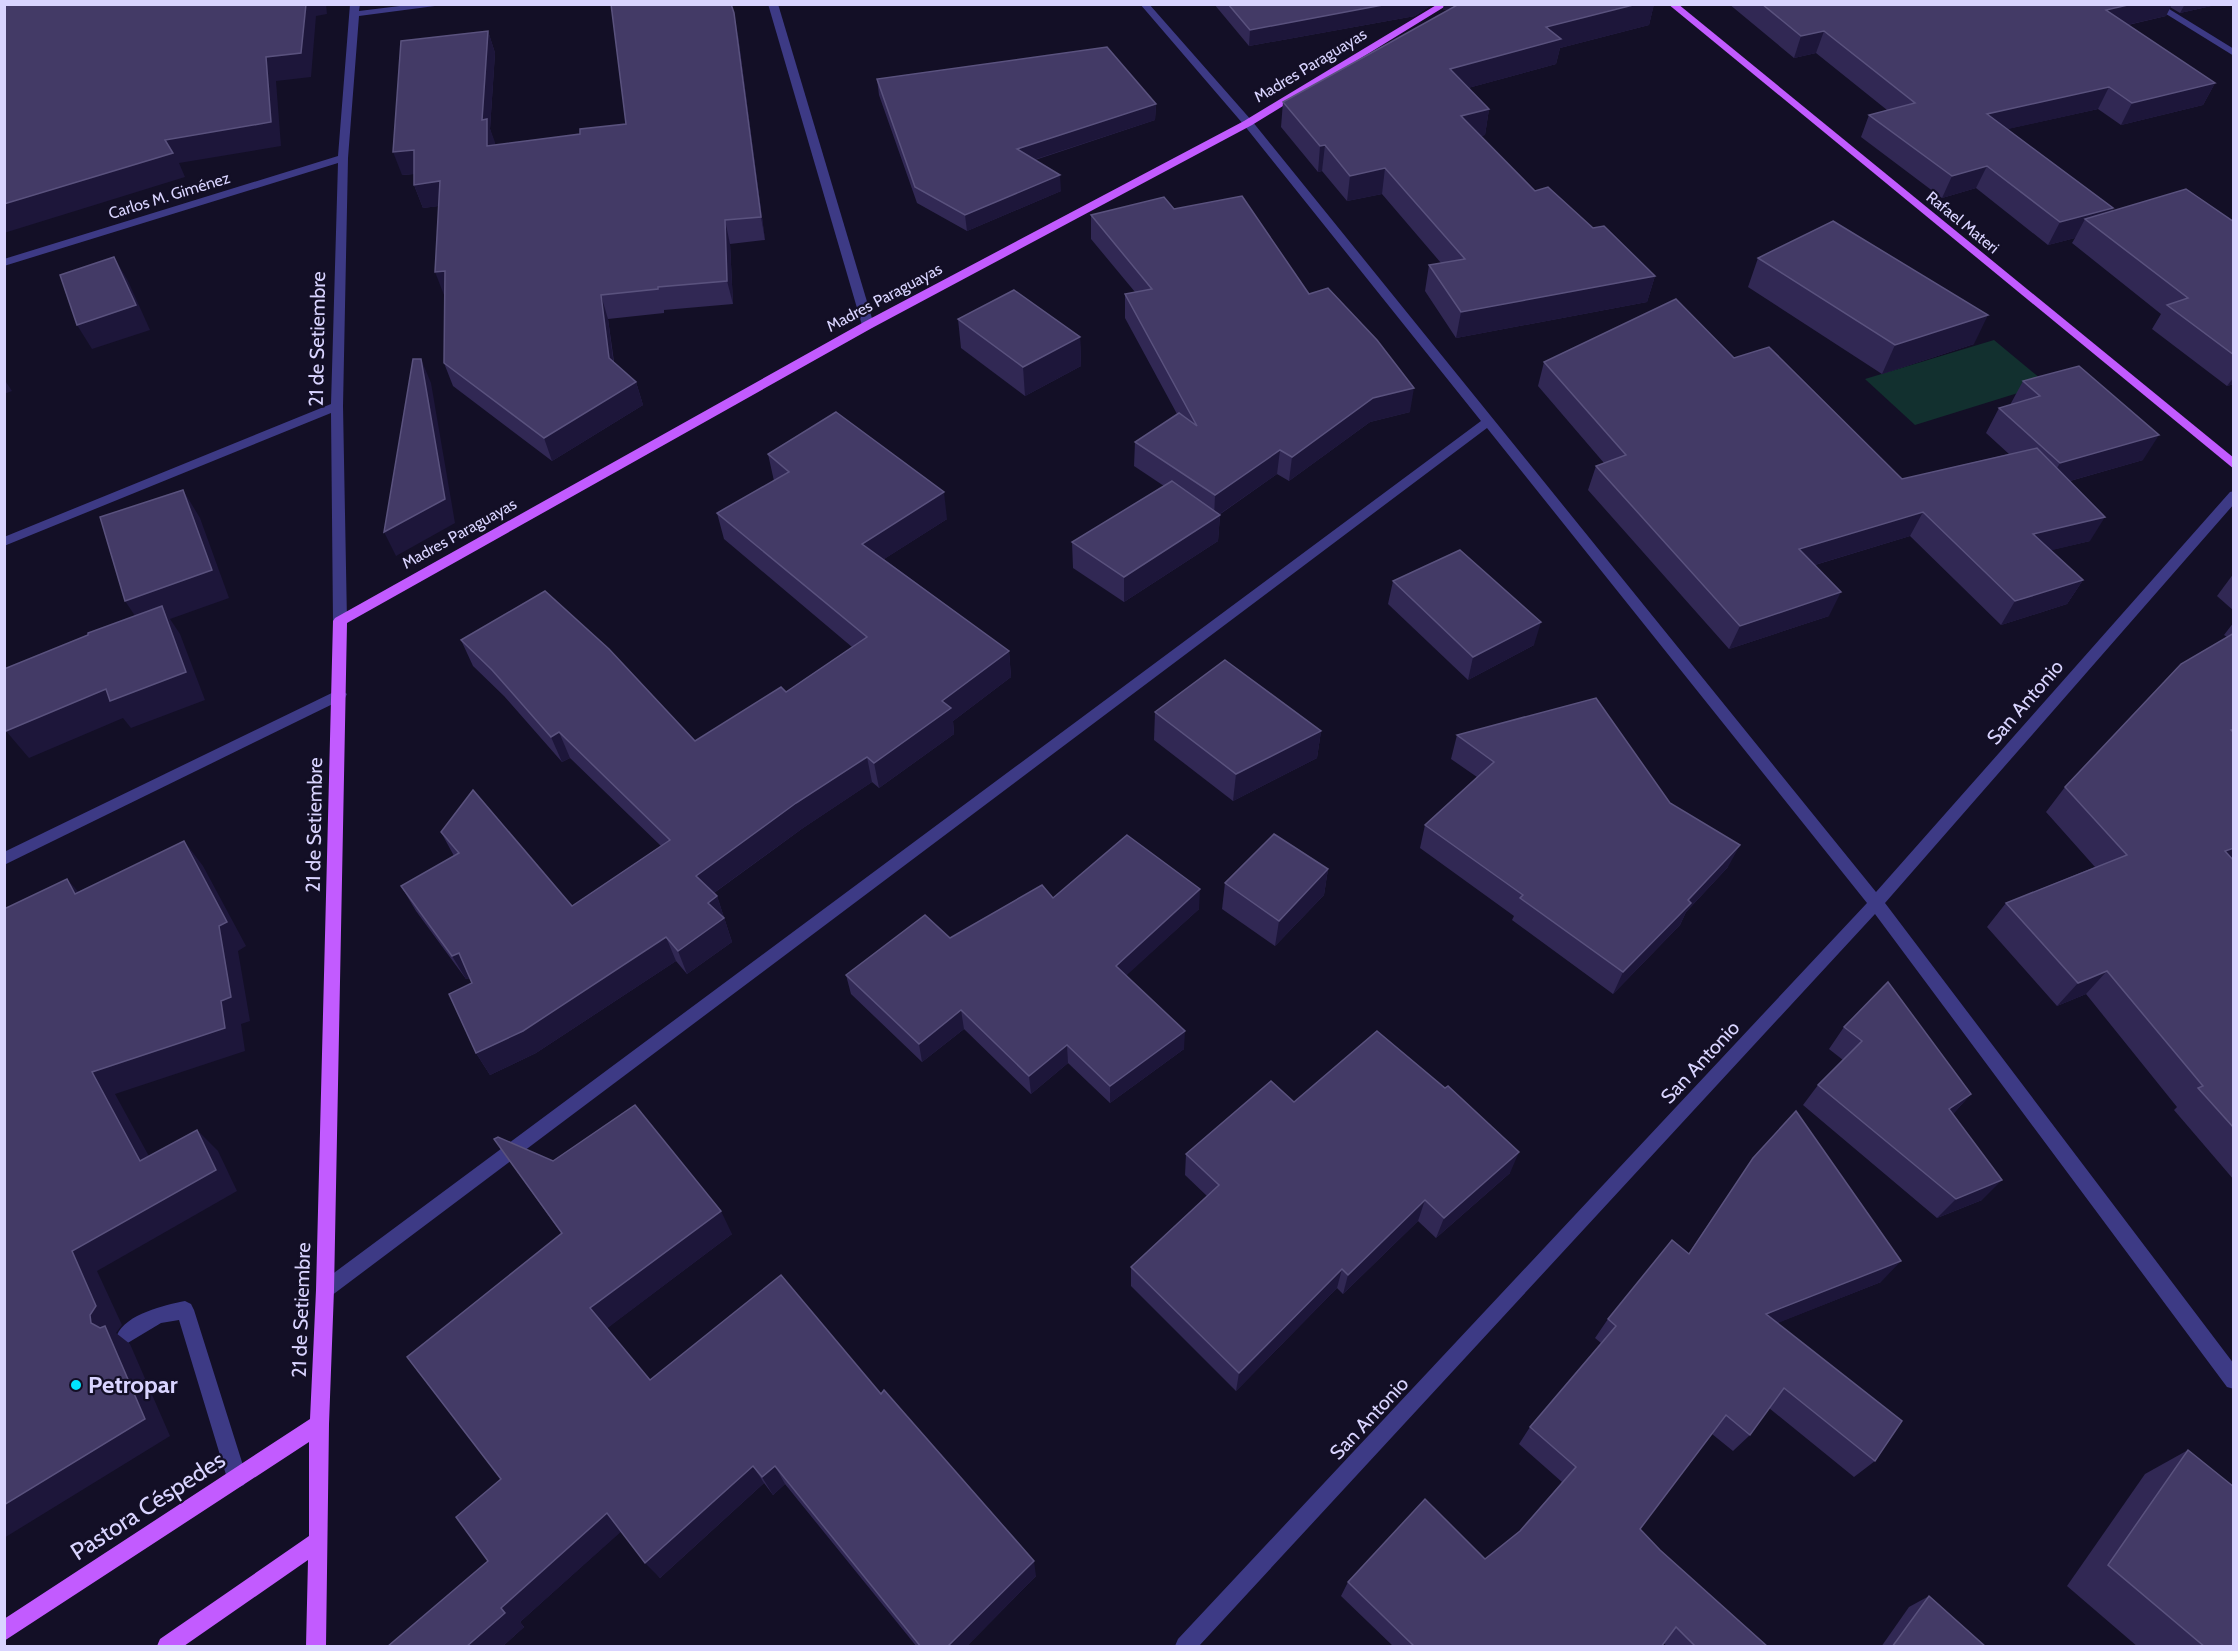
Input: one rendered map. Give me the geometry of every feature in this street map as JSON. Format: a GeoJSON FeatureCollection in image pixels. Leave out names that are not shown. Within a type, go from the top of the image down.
{"type":"FeatureCollection","features":[{"type":"Feature","properties":{"kind":"main road","name":"Madres Paraguayas"},"geometry":{"type":"LineString","coordinates":[[340,621],[868,325],[1248,123],[1445,4]]}},
{"type":"Feature","properties":{"kind":"main road","name":"Rafael Materi"},"geometry":{"type":"LineString","coordinates":[[1672,4],[2234,465]]}},
{"type":"Feature","properties":{"kind":"main road","name":"21 de Setiembre"},"geometry":{"type":"LineString","coordinates":[[316,1647],[320,1541],[319,1424],[340,694],[340,621]]}},
{"type":"Feature","properties":{"kind":"main road","name":"Pastora Céspedes"},"geometry":{"type":"LineString","coordinates":[[4,1631],[319,1424]]}},
{"type":"Feature","properties":{"kind":"main road"},"geometry":{"type":"LineString","coordinates":[[167,1647],[320,1541]]}},
{"type":"Feature","properties":{"kind":"street"},"geometry":{"type":"LineString","coordinates":[[355,9],[446,4]]}},
{"type":"Feature","properties":{"kind":"street"},"geometry":{"type":"LineString","coordinates":[[773,4],[868,325]]}},
{"type":"Feature","properties":{"kind":"street"},"geometry":{"type":"LineString","coordinates":[[1144,4],[1248,123],[1876,903],[2234,1380]]}},
{"type":"Feature","properties":{"kind":"street"},"geometry":{"type":"LineString","coordinates":[[2154,4],[2234,53]]}},
{"type":"Feature","properties":{"kind":"street","name":"21 de Setiembre"},"geometry":{"type":"LineString","coordinates":[[340,621],[337,406],[343,158],[355,9]]}},
{"type":"Feature","properties":{"kind":"street","name":"Carlos M. Giménez"},"geometry":{"type":"LineString","coordinates":[[4,263],[343,158]]}},
{"type":"Feature","properties":{"kind":"street"},"geometry":{"type":"LineString","coordinates":[[4,542],[337,406]]}},
{"type":"Feature","properties":{"kind":"street"},"geometry":{"type":"LineString","coordinates":[[324,1290],[1487,422]]}},
{"type":"Feature","properties":{"kind":"street","name":"San Antonio"},"geometry":{"type":"LineString","coordinates":[[1185,1647],[1876,903],[2234,495]]}},
{"type":"Feature","properties":{"kind":"street"},"geometry":{"type":"LineString","coordinates":[[4,860],[340,694]]}},
{"type":"Feature","properties":{"kind":"street"},"geometry":{"type":"LineString","coordinates":[[126,1335],[158,1315],[185,1310],[237,1478]]}},
{"type":"Feature","properties":{"kind":"green space"},"geometry":{"type":"Polygon","coordinates":[[[1994,340],[2047,384],[1915,425],[1865,379],[1994,340]]]}},
{"type":"Feature","properties":{"kind":"building"},"geometry":{"type":"Polygon","coordinates":[[[4,4],[306,4],[301,53],[266,57],[271,122],[165,140],[173,153],[4,204],[4,4]]]}},
{"type":"Feature","properties":{"kind":"building"},"geometry":{"type":"Polygon","coordinates":[[[611,4],[731,4],[761,217],[725,220],[727,281],[601,295],[609,358],[636,382],[544,438],[444,363],[445,271],[435,272],[440,181],[414,185],[414,150],[393,152],[401,41],[488,31],[482,120],[487,119],[487,146],[580,134],[580,129],[626,124],[611,4]]]}},
{"type":"Feature","properties":{"kind":"building"},"geometry":{"type":"Polygon","coordinates":[[[1228,4],[1388,4],[1250,30],[1228,4]]]}},
{"type":"Feature","properties":{"kind":"building"},"geometry":{"type":"Polygon","coordinates":[[[1459,4],[1637,4],[1546,27],[1561,39],[1450,69],[1489,109],[1461,116],[1535,191],[1548,187],[1593,228],[1604,226],[1655,276],[1461,312],[1429,265],[1465,259],[1385,168],[1350,176],[1325,145],[1320,146],[1283,102],[1459,4]]]}},
{"type":"Feature","properties":{"kind":"building"},"geometry":{"type":"Polygon","coordinates":[[[1762,4],[2132,4],[2106,10],[2215,83],[2132,103],[2109,87],[1987,114],[2113,208],[2060,222],[1987,166],[1952,176],[1869,115],[1915,103],[1824,31],[1801,36],[1762,4]]]}},
{"type":"Feature","properties":{"kind":"building"},"geometry":{"type":"Polygon","coordinates":[[[1107,47],[1156,104],[1017,149],[1060,175],[965,215],[915,187],[877,79],[1107,47]]]}},
{"type":"Feature","properties":{"kind":"building"},"geometry":{"type":"Polygon","coordinates":[[[2186,189],[2234,222],[2234,355],[2167,305],[2188,298],[2085,219],[2186,189]]]}},
{"type":"Feature","properties":{"kind":"building"},"geometry":{"type":"Polygon","coordinates":[[[1242,196],[1309,294],[1328,288],[1377,340],[1414,388],[1373,398],[1292,457],[1280,450],[1215,495],[1135,442],[1179,413],[1197,426],[1125,294],[1152,289],[1091,215],[1164,197],[1174,209],[1242,196]]]}},
{"type":"Feature","properties":{"kind":"building"},"geometry":{"type":"Polygon","coordinates":[[[1833,221],[1988,315],[1895,345],[1758,258],[1833,221]]]}},
{"type":"Feature","properties":{"kind":"building"},"geometry":{"type":"Polygon","coordinates":[[[114,257],[136,305],[77,325],[60,275],[114,257]]]}},
{"type":"Feature","properties":{"kind":"building"},"geometry":{"type":"Polygon","coordinates":[[[1014,290],[1080,337],[1023,367],[958,319],[1014,290]]]}},
{"type":"Feature","properties":{"kind":"building"},"geometry":{"type":"Polygon","coordinates":[[[1676,299],[1734,358],[1769,347],[1902,479],[2037,448],[2105,517],[2033,534],[2083,580],[2015,601],[1923,512],[1799,549],[1841,592],[1740,626],[1596,466],[1626,455],[1544,362],[1676,299]]]}},
{"type":"Feature","properties":{"kind":"building"},"geometry":{"type":"Polygon","coordinates":[[[413,359],[421,359],[445,499],[384,532],[413,359]]]}},
{"type":"Feature","properties":{"kind":"building"},"geometry":{"type":"Polygon","coordinates":[[[2079,366],[2159,435],[2060,463],[1999,408],[2040,396],[2023,381],[2079,366]]]}},
{"type":"Feature","properties":{"kind":"building"},"geometry":{"type":"Polygon","coordinates":[[[836,412],[944,492],[862,544],[1009,651],[942,701],[951,708],[874,763],[867,757],[796,803],[696,876],[717,896],[708,903],[724,918],[678,951],[666,937],[523,1031],[476,1053],[449,994],[472,983],[459,953],[452,956],[401,886],[459,853],[441,832],[473,790],[572,906],[670,840],[559,732],[551,737],[492,670],[461,640],[545,591],[609,649],[695,741],[781,687],[786,692],[867,637],[717,513],[789,472],[768,454],[836,412]]]}},
{"type":"Feature","properties":{"kind":"building"},"geometry":{"type":"Polygon","coordinates":[[[1172,481],[1220,515],[1124,577],[1072,542],[1172,481]]]}},
{"type":"Feature","properties":{"kind":"building"},"geometry":{"type":"Polygon","coordinates":[[[183,490],[212,570],[125,601],[100,517],[183,490]]]}},
{"type":"Feature","properties":{"kind":"building"},"geometry":{"type":"Polygon","coordinates":[[[1460,550],[1541,622],[1473,657],[1393,581],[1460,550]]]}},
{"type":"Feature","properties":{"kind":"building"},"geometry":{"type":"Polygon","coordinates":[[[162,606],[186,672],[110,701],[106,689],[6,731],[4,728],[4,669],[88,635],[88,633],[162,606]]]}},
{"type":"Feature","properties":{"kind":"building"},"geometry":{"type":"Polygon","coordinates":[[[2234,633],[2234,729],[2231,730],[2234,733],[2234,848],[2225,851],[2234,861],[2234,1128],[2198,1088],[2203,1086],[2107,971],[2078,983],[2006,903],[2127,855],[2065,787],[2181,664],[2234,633]]]}},
{"type":"Feature","properties":{"kind":"building"},"geometry":{"type":"Polygon","coordinates":[[[1225,660],[1321,731],[1236,774],[1155,712],[1225,660]]]}},
{"type":"Feature","properties":{"kind":"building"},"geometry":{"type":"Polygon","coordinates":[[[1596,698],[1670,803],[1740,845],[1688,900],[1691,903],[1623,972],[1520,898],[1523,895],[1425,825],[1494,762],[1457,735],[1596,698]]]}},
{"type":"Feature","properties":{"kind":"building"},"geometry":{"type":"Polygon","coordinates":[[[1274,834],[1328,869],[1279,921],[1225,883],[1274,834]]]}},
{"type":"Feature","properties":{"kind":"building"},"geometry":{"type":"Polygon","coordinates":[[[1127,835],[1200,889],[1116,966],[1185,1031],[1110,1086],[1067,1045],[1029,1076],[961,1010],[919,1044],[846,975],[925,915],[950,938],[1042,885],[1053,898],[1127,835]]]}},
{"type":"Feature","properties":{"kind":"building"},"geometry":{"type":"Polygon","coordinates":[[[184,841],[227,922],[219,926],[231,997],[221,1001],[225,1028],[92,1072],[140,1161],[197,1130],[216,1170],[72,1251],[96,1306],[90,1315],[91,1323],[100,1328],[105,1326],[145,1419],[4,1505],[4,909],[67,879],[75,894],[184,841]]]}},
{"type":"Feature","properties":{"kind":"building"},"geometry":{"type":"Polygon","coordinates":[[[1888,982],[1971,1094],[1949,1109],[2002,1180],[1956,1199],[1818,1085],[1862,1041],[1844,1027],[1888,982]]]}},
{"type":"Feature","properties":{"kind":"building"},"geometry":{"type":"Polygon","coordinates":[[[1377,1031],[1445,1088],[1448,1086],[1519,1152],[1444,1218],[1425,1200],[1348,1275],[1342,1269],[1239,1373],[1131,1267],[1219,1185],[1186,1154],[1271,1081],[1294,1102],[1377,1031]]]}},
{"type":"Feature","properties":{"kind":"building"},"geometry":{"type":"Polygon","coordinates":[[[635,1105],[721,1211],[590,1308],[650,1380],[781,1275],[881,1394],[884,1390],[1034,1561],[947,1647],[921,1647],[775,1466],[762,1477],[753,1466],[645,1563],[607,1513],[501,1608],[505,1613],[466,1647],[387,1647],[488,1561],[456,1517],[501,1479],[407,1357],[562,1233],[494,1139],[498,1137],[553,1161],[635,1105]]]}},
{"type":"Feature","properties":{"kind":"building"},"geometry":{"type":"Polygon","coordinates":[[[1796,1111],[1901,1261],[1766,1314],[1902,1421],[1875,1461],[1784,1388],[1750,1435],[1726,1415],[1640,1529],[1660,1550],[1768,1647],[1696,1647],[1676,1627],[1661,1647],[1415,1647],[1348,1582],[1425,1499],[1485,1559],[1520,1531],[1576,1467],[1530,1427],[1616,1326],[1608,1319],[1672,1240],[1689,1254],[1753,1158],[1796,1111]]]}},
{"type":"Feature","properties":{"kind":"building"},"geometry":{"type":"Polygon","coordinates":[[[2188,1450],[2234,1487],[2234,1647],[2205,1647],[2108,1565],[2188,1450]]]}},
{"type":"Feature","properties":{"kind":"building"},"geometry":{"type":"Polygon","coordinates":[[[1929,1596],[1986,1647],[1892,1647],[1929,1596]]]}},
{"type":"Feature","properties":{"kind":"place","name":"Petropar"},"geometry":{"type":"Point","coordinates":[76,1385]}}]}
